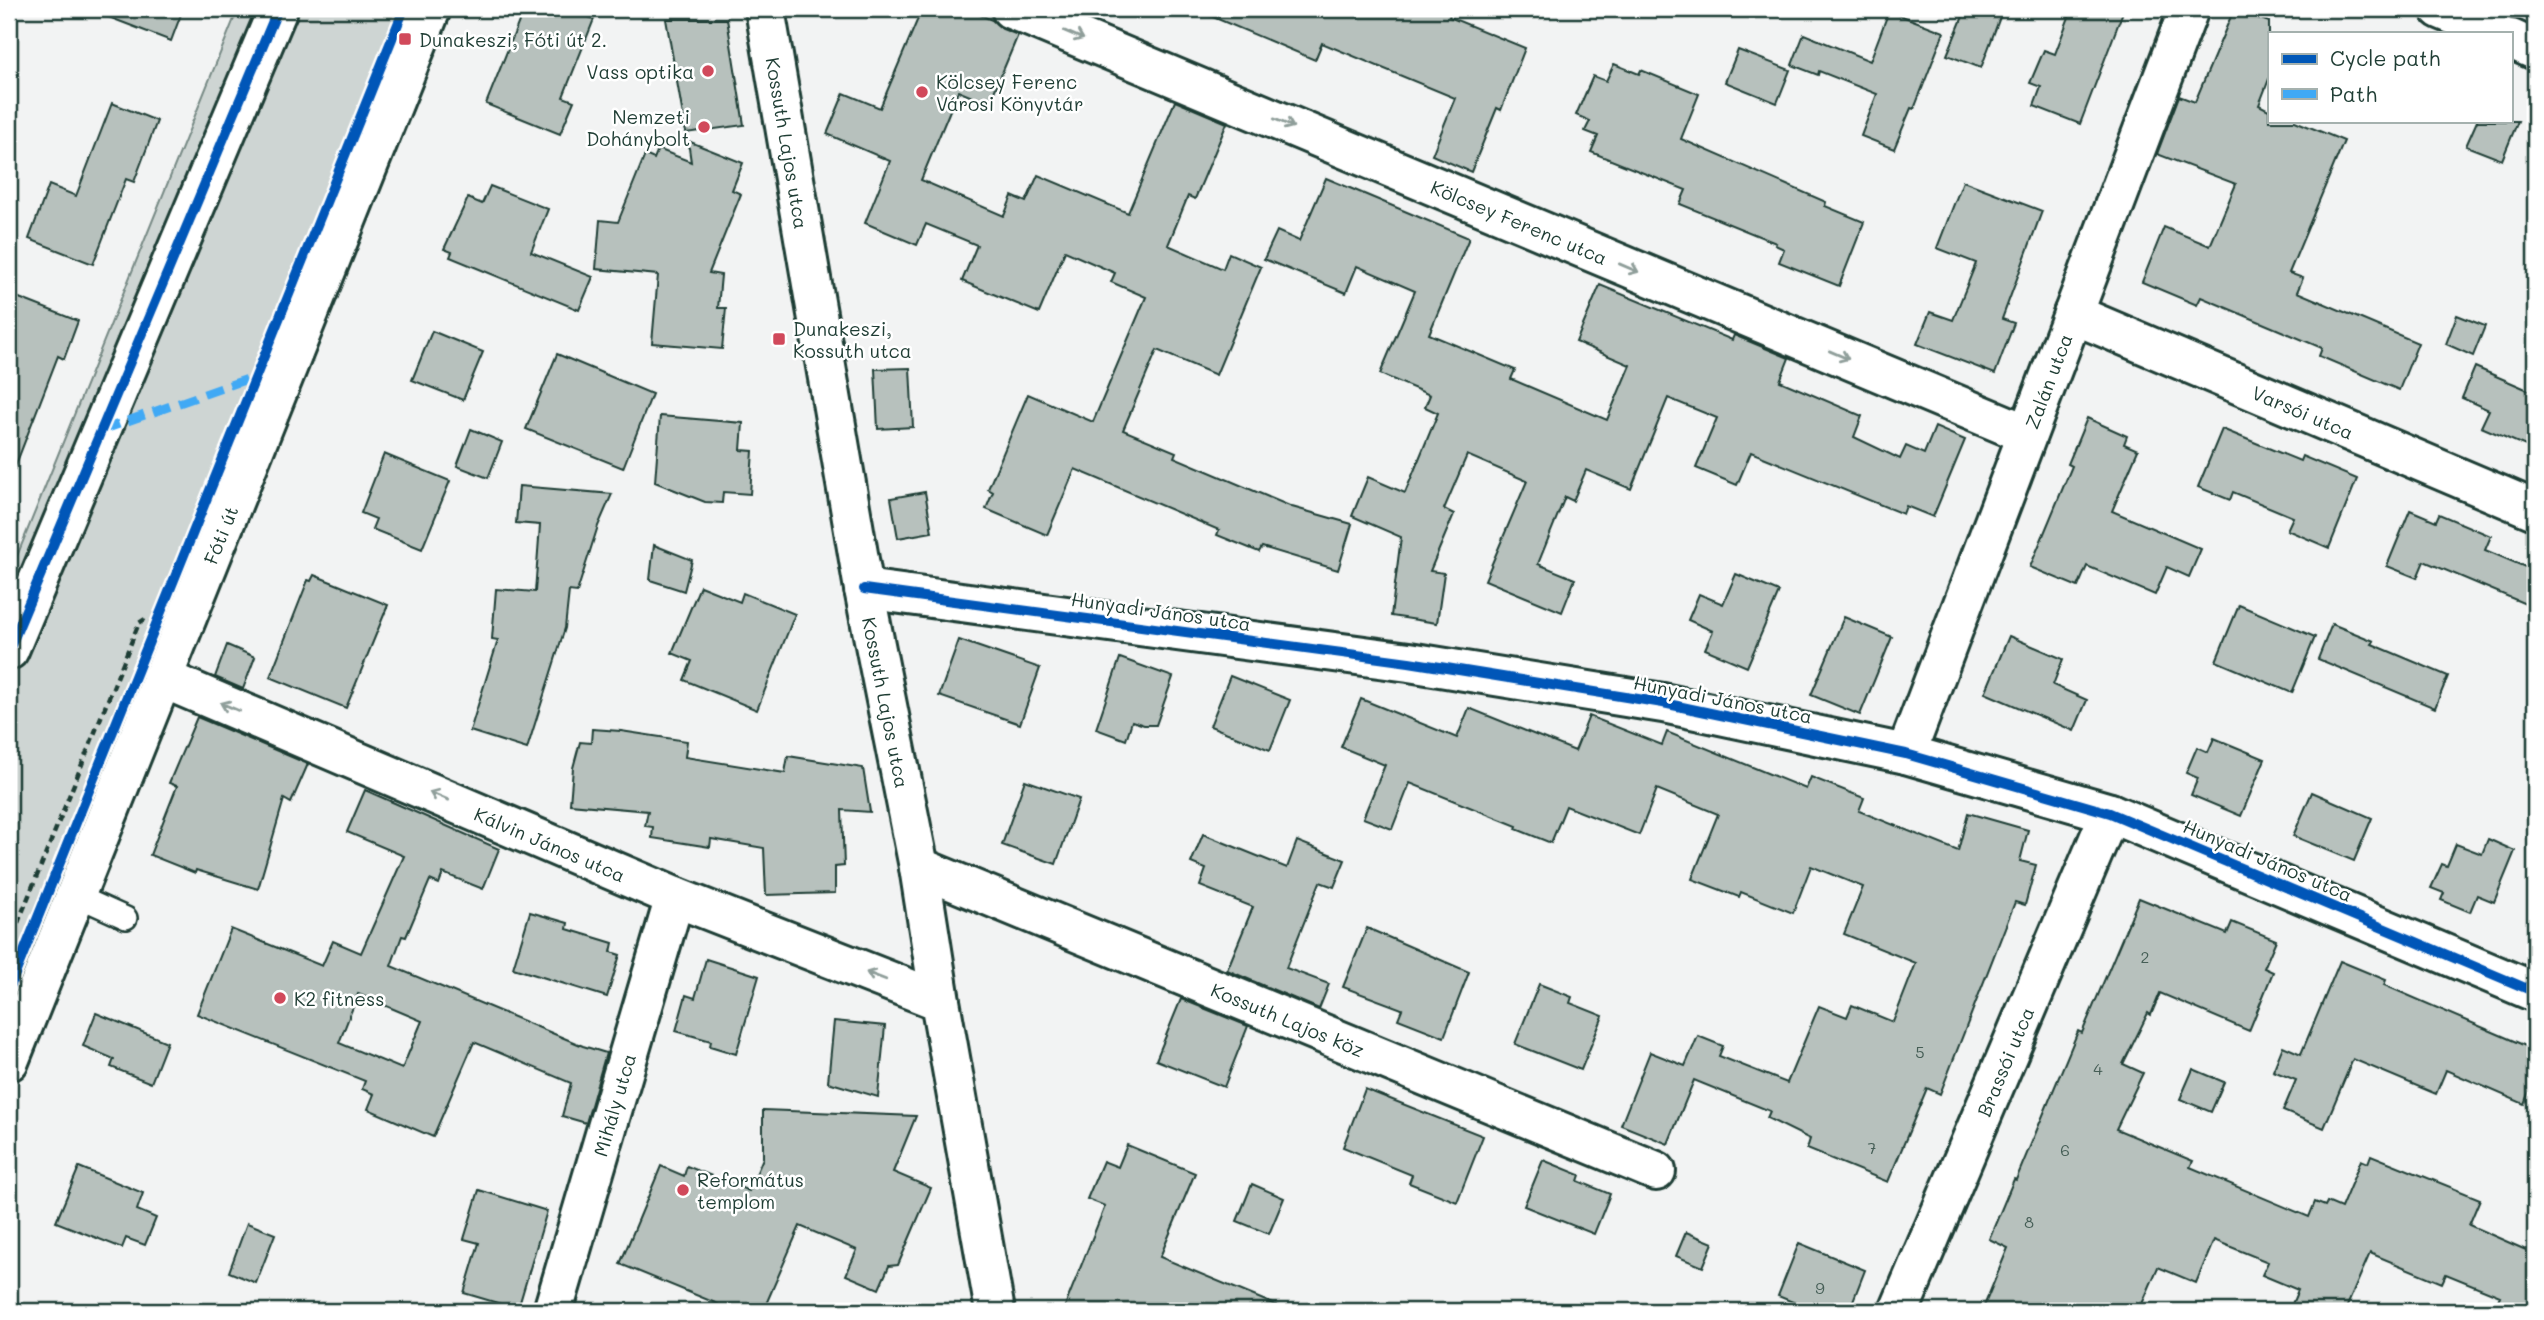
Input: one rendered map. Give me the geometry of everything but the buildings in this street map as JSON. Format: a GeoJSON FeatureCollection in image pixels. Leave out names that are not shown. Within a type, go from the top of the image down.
{"type":"FeatureCollection","features":[{"type":"Feature","properties":{"kind":"street"},"geometry":{"type":"LineString","coordinates":[[9,650],[278,9]]}},
{"type":"Feature","properties":{"kind":"street","name":"Fóti út"},"geometry":{"type":"LineString","coordinates":[[9,1061],[431,9]]}},
{"type":"Feature","properties":{"kind":"street","name":"Kossuth Lajos utca"},"geometry":{"type":"LineString","coordinates":[[765,9],[864,589],[919,867],[995,1311]]}},
{"type":"Feature","properties":{"kind":"street","name":"Kölcsey Ferenc utca"},"geometry":{"type":"LineString","coordinates":[[1011,9],[2027,434]]}},
{"type":"Feature","properties":{"kind":"street","name":"Zalán utca"},"geometry":{"type":"LineString","coordinates":[[1906,754],[2189,9]]}},
{"type":"Feature","properties":{"kind":"street"},"geometry":{"type":"LineString","coordinates":[[2440,9],[2495,32]]}},
{"type":"Feature","properties":{"kind":"street"},"geometry":{"type":"LineString","coordinates":[[2512,39],[2535,50]]}},
{"type":"Feature","properties":{"kind":"street","name":"Varsói utca"},"geometry":{"type":"LineString","coordinates":[[2073,314],[2535,510]]}},
{"type":"Feature","properties":{"kind":"street","name":"Hunyadi János utca"},"geometry":{"type":"LineString","coordinates":[[864,589],[1422,664],[1663,703],[1906,754],[2110,813],[2535,992]]}},
{"type":"Feature","properties":{"kind":"street","name":"Kálvin János utca"},"geometry":{"type":"LineString","coordinates":[[162,678],[675,897],[940,1001]]}},
{"type":"Feature","properties":{"kind":"street","name":"Brassói utca"},"geometry":{"type":"LineString","coordinates":[[1899,1311],[2110,813]]}},
{"type":"Feature","properties":{"kind":"street","name":"Kossuth Lajos köz"},"geometry":{"type":"LineString","coordinates":[[919,867],[1656,1171]]}},
{"type":"Feature","properties":{"kind":"street","name":"Mihály utca"},"geometry":{"type":"LineString","coordinates":[[553,1311],[675,897]]}},
{"type":"Feature","properties":{"kind":"lane"},"geometry":{"type":"LineString","coordinates":[[75,895],[126,918]]}},
{"type":"Feature","properties":{"kind":"path"},"geometry":{"type":"LineString","coordinates":[[9,945],[139,623],[150,617]]}},
{"type":"Feature","properties":{"kind":"shaded area"},"geometry":{"type":"Polygon","coordinates":[[[238,9],[408,9],[9,1008],[9,576],[238,9]]]}},
{"type":"Feature","properties":{"kind":"marked path"},"geometry":{"type":"LineString","coordinates":[[102,430],[256,376]]}},
{"type":"Feature","properties":{"kind":"cycle path"},"geometry":{"type":"LineString","coordinates":[[9,650],[278,9]]}},
{"type":"Feature","properties":{"kind":"cycle path"},"geometry":{"type":"LineString","coordinates":[[9,989],[404,9]]}},
{"type":"Feature","properties":{"kind":"cycle path"},"geometry":{"type":"LineString","coordinates":[[864,589],[1409,662],[1663,703],[1906,754],[2110,813],[2535,992]]}},
{"type":"Feature","properties":{"kind":"place","name":"Dunakeszi, Fóti út 2."},"geometry":{"type":"Point","coordinates":[405,39]}},
{"type":"Feature","properties":{"kind":"place","name":"Vass optika"},"geometry":{"type":"Point","coordinates":[708,71]}},
{"type":"Feature","properties":{"kind":"place","name":"Kölcsey Ferenc Városi Könyvtár"},"geometry":{"type":"Point","coordinates":[922,92]}},
{"type":"Feature","properties":{"kind":"place","name":"Nemzeti Dohánybolt"},"geometry":{"type":"Point","coordinates":[704,127]}},
{"type":"Feature","properties":{"kind":"place","name":"Dunakeszi, Kossuth utca"},"geometry":{"type":"Point","coordinates":[779,339]}},
{"type":"Feature","properties":{"kind":"place","name":"K2 fitness"},"geometry":{"type":"Point","coordinates":[280,998]}},
{"type":"Feature","properties":{"kind":"place","name":"Református templom"},"geometry":{"type":"Point","coordinates":[683,1190]}}]}
